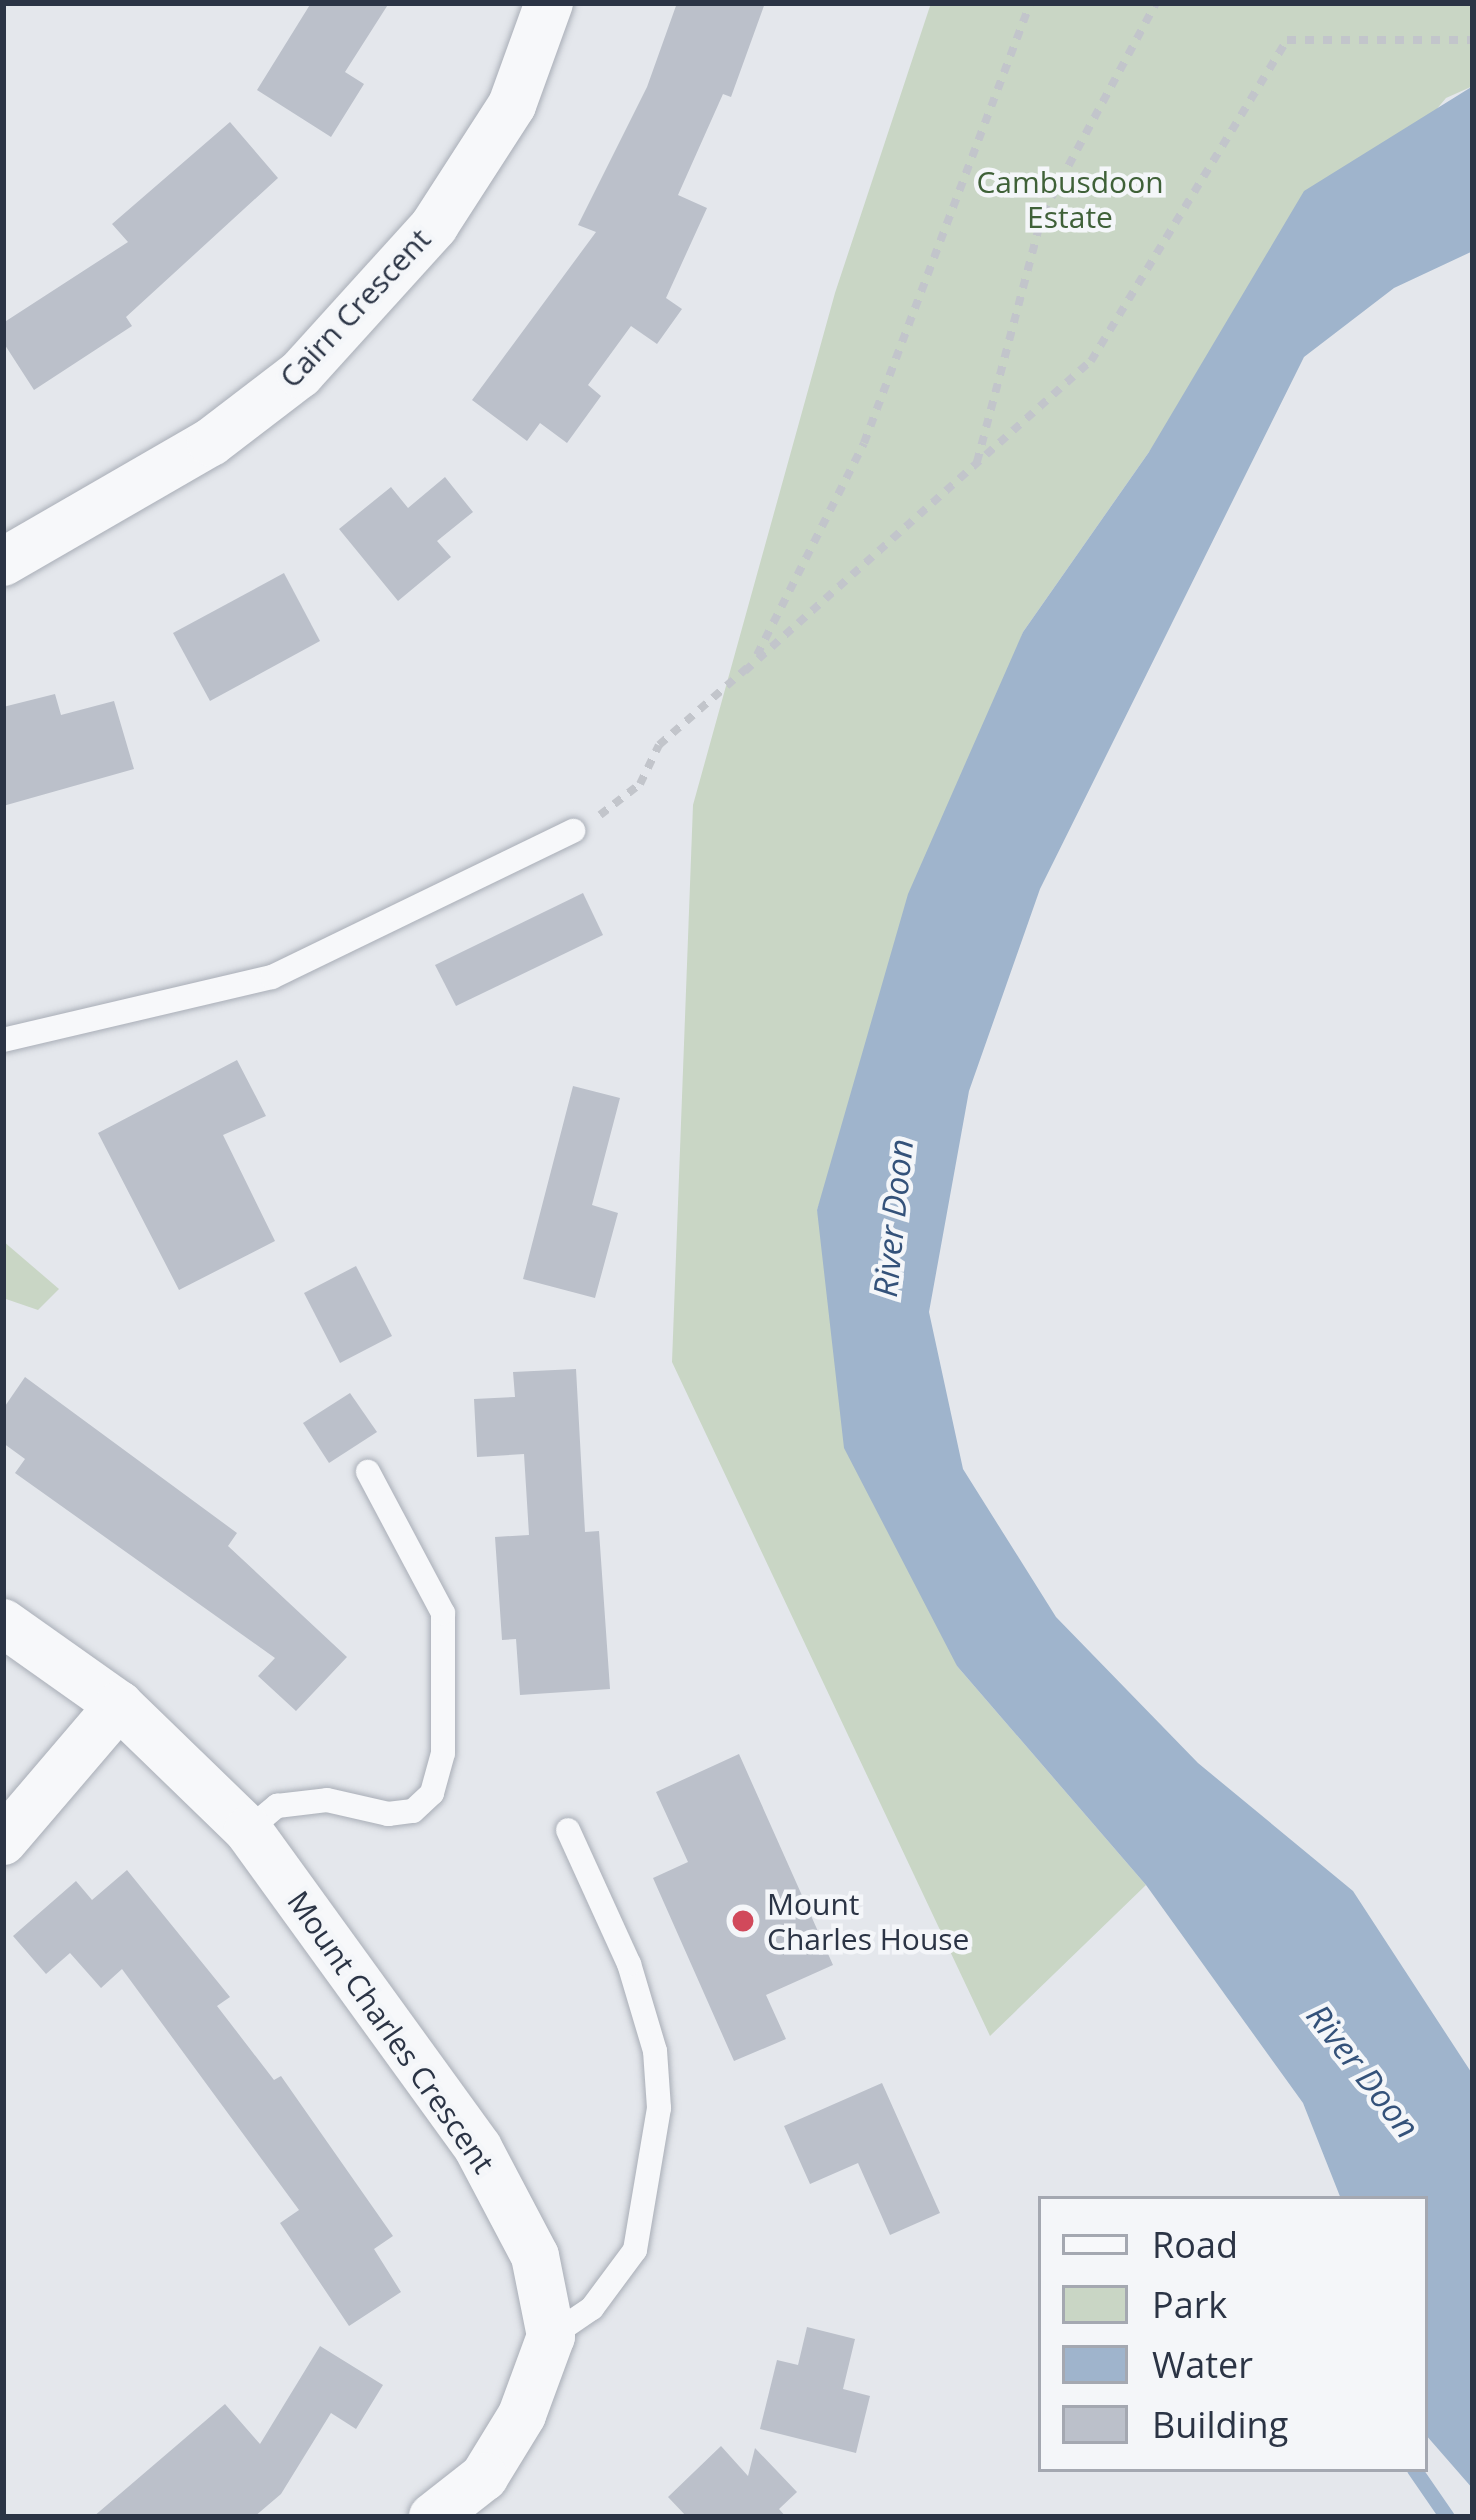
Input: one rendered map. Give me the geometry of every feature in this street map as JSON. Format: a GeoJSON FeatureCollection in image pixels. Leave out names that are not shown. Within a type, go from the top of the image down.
{"type":"FeatureCollection","features":[{"type":"Feature","properties":{"kind":"street","name":"Cairn Crescent"},"geometry":{"type":"LineString","coordinates":[[3,562],[211,442],[300,374],[434,226],[512,105],[549,3]]}},
{"type":"Feature","properties":{"kind":"street","name":"Mount Charles Crescent"},"geometry":{"type":"LineString","coordinates":[[3,1623],[119,1705],[248,1830],[478,2148],[535,2256],[551,2336]]}},
{"type":"Feature","properties":{"kind":"street"},"geometry":{"type":"LineString","coordinates":[[3,1841],[119,1705]]}},
{"type":"Feature","properties":{"kind":"street"},"geometry":{"type":"LineString","coordinates":[[433,2517],[484,2477],[522,2415],[551,2336]]}},
{"type":"Feature","properties":{"kind":"lane"},"geometry":{"type":"LineString","coordinates":[[3,1040],[272,976],[430,907],[573,831]]}},
{"type":"Feature","properties":{"kind":"lane"},"geometry":{"type":"LineString","coordinates":[[248,1830],[278,1806],[327,1799],[388,1814],[413,1811],[431,1793],[443,1753],[443,1613],[368,1472]]}},
{"type":"Feature","properties":{"kind":"lane"},"geometry":{"type":"LineString","coordinates":[[551,2336],[592,2308],[635,2250],[659,2108],[655,2051],[629,1964],[568,1830]]}},
{"type":"Feature","properties":{"kind":"path"},"geometry":{"type":"LineString","coordinates":[[745,671],[770,637],[864,443],[1030,3]]}},
{"type":"Feature","properties":{"kind":"path"},"geometry":{"type":"LineString","coordinates":[[977,463],[1043,213],[1156,3]]}},
{"type":"Feature","properties":{"kind":"path"},"geometry":{"type":"LineString","coordinates":[[573,831],[628,796],[659,746],[1090,361],[1287,40],[1473,40]]}},
{"type":"Feature","properties":{"kind":"green space","name":"Cambusdoon Estate"},"geometry":{"type":"Polygon","coordinates":[[[931,3],[1473,3],[1473,86],[1446,98],[1149,452],[1023,632],[817,1210],[957,1666],[1146,1885],[990,2036],[672,1362],[693,805],[835,293],[931,3]]]}},
{"type":"Feature","properties":{"kind":"green space"},"geometry":{"type":"Polygon","coordinates":[[[3,1241],[59,1289],[38,1310],[3,1298],[3,1241]]]}},
{"type":"Feature","properties":{"kind":"water","name":"River Doon"},"geometry":{"type":"Polygon","coordinates":[[[1473,86],[1473,251],[1394,288],[1304,357],[1040,889],[969,1091],[929,1312],[963,1469],[1056,1617],[1198,1763],[1353,1891],[1473,2075],[1473,2489],[1428,2437],[1428,2196],[1340,2196],[1303,2103],[1146,1885],[957,1666],[844,1448],[817,1210],[908,894],[1023,632],[1149,452],[1304,191],[1473,86]]]}},
{"type":"Feature","properties":{"kind":"building"},"geometry":{"type":"Polygon","coordinates":[[[311,3],[389,3],[345,72],[364,84],[331,137],[257,90],[311,3]]]}},
{"type":"Feature","properties":{"kind":"building"},"geometry":{"type":"Polygon","coordinates":[[[677,3],[765,3],[731,97],[723,94],[678,195],[707,208],[666,298],[682,309],[657,344],[631,326],[588,385],[601,396],[567,443],[540,423],[527,441],[472,400],[596,232],[578,225],[647,87],[677,3]]]}},
{"type":"Feature","properties":{"kind":"building"},"geometry":{"type":"Polygon","coordinates":[[[230,122],[278,178],[126,317],[132,326],[34,390],[3,342],[3,323],[128,242],[112,224],[230,122]]]}},
{"type":"Feature","properties":{"kind":"building"},"geometry":{"type":"Polygon","coordinates":[[[445,477],[473,512],[437,541],[451,557],[398,601],[339,529],[391,487],[408,508],[445,477]]]}},
{"type":"Feature","properties":{"kind":"building"},"geometry":{"type":"Polygon","coordinates":[[[284,573],[320,641],[210,701],[173,633],[284,573]]]}},
{"type":"Feature","properties":{"kind":"building"},"geometry":{"type":"Polygon","coordinates":[[[55,694],[61,715],[114,701],[134,769],[3,806],[3,707],[55,694]]]}},
{"type":"Feature","properties":{"kind":"building"},"geometry":{"type":"Polygon","coordinates":[[[583,893],[603,935],[456,1006],[435,965],[583,893]]]}},
{"type":"Feature","properties":{"kind":"building"},"geometry":{"type":"Polygon","coordinates":[[[237,1060],[266,1116],[223,1135],[275,1241],[179,1290],[98,1133],[237,1060]]]}},
{"type":"Feature","properties":{"kind":"building"},"geometry":{"type":"Polygon","coordinates":[[[573,1086],[620,1098],[592,1205],[618,1213],[595,1298],[523,1279],[573,1086]]]}},
{"type":"Feature","properties":{"kind":"building"},"geometry":{"type":"Polygon","coordinates":[[[356,1266],[392,1336],[340,1363],[304,1293],[356,1266]]]}},
{"type":"Feature","properties":{"kind":"building"},"geometry":{"type":"Polygon","coordinates":[[[576,1369],[585,1532],[599,1531],[610,1689],[520,1695],[516,1639],[502,1640],[495,1537],[529,1535],[524,1454],[477,1457],[474,1399],[515,1397],[513,1372],[576,1369]]]}},
{"type":"Feature","properties":{"kind":"building"},"geometry":{"type":"Polygon","coordinates":[[[25,1377],[237,1533],[228,1546],[347,1657],[296,1711],[258,1676],[275,1658],[15,1473],[25,1459],[3,1443],[3,1409],[25,1377]]]}},
{"type":"Feature","properties":{"kind":"building"},"geometry":{"type":"Polygon","coordinates":[[[350,1393],[377,1432],[329,1463],[303,1423],[350,1393]]]}},
{"type":"Feature","properties":{"kind":"building","name":"Mount Charles House"},"geometry":{"type":"Polygon","coordinates":[[[739,1754],[833,1965],[766,1995],[786,2039],[734,2061],[653,1878],[688,1862],[656,1792],[739,1754]]]}},
{"type":"Feature","properties":{"kind":"building"},"geometry":{"type":"Polygon","coordinates":[[[127,1870],[230,1997],[217,2006],[274,2080],[281,2076],[393,2236],[374,2249],[401,2292],[349,2326],[280,2223],[299,2210],[122,1969],[101,1988],[70,1953],[46,1974],[13,1936],[76,1881],[92,1900],[127,1870]]]}},
{"type":"Feature","properties":{"kind":"building"},"geometry":{"type":"Polygon","coordinates":[[[882,2083],[940,2213],[890,2235],[858,2163],[810,2184],[784,2126],[882,2083]]]}},
{"type":"Feature","properties":{"kind":"building"},"geometry":{"type":"Polygon","coordinates":[[[807,2327],[855,2339],[843,2389],[870,2396],[856,2453],[760,2429],[777,2360],[798,2365],[807,2327]]]}},
{"type":"Feature","properties":{"kind":"building"},"geometry":{"type":"Polygon","coordinates":[[[320,2346],[383,2385],[356,2429],[331,2413],[281,2494],[254,2517],[93,2517],[225,2404],[260,2444],[320,2346]]]}},
{"type":"Feature","properties":{"kind":"building"},"geometry":{"type":"Polygon","coordinates":[[[721,2446],[748,2476],[755,2448],[797,2492],[779,2509],[786,2517],[687,2517],[668,2497],[721,2446]]]}},
{"type":"Feature","properties":{"kind":"waterway"},"geometry":{"type":"LineString","coordinates":[[1416,2472],[1447,2517]]}},
{"type":"Feature","properties":{"kind":"place","name":"Mount Charles House"},"geometry":{"type":"Point","coordinates":[743,1921]}}]}
